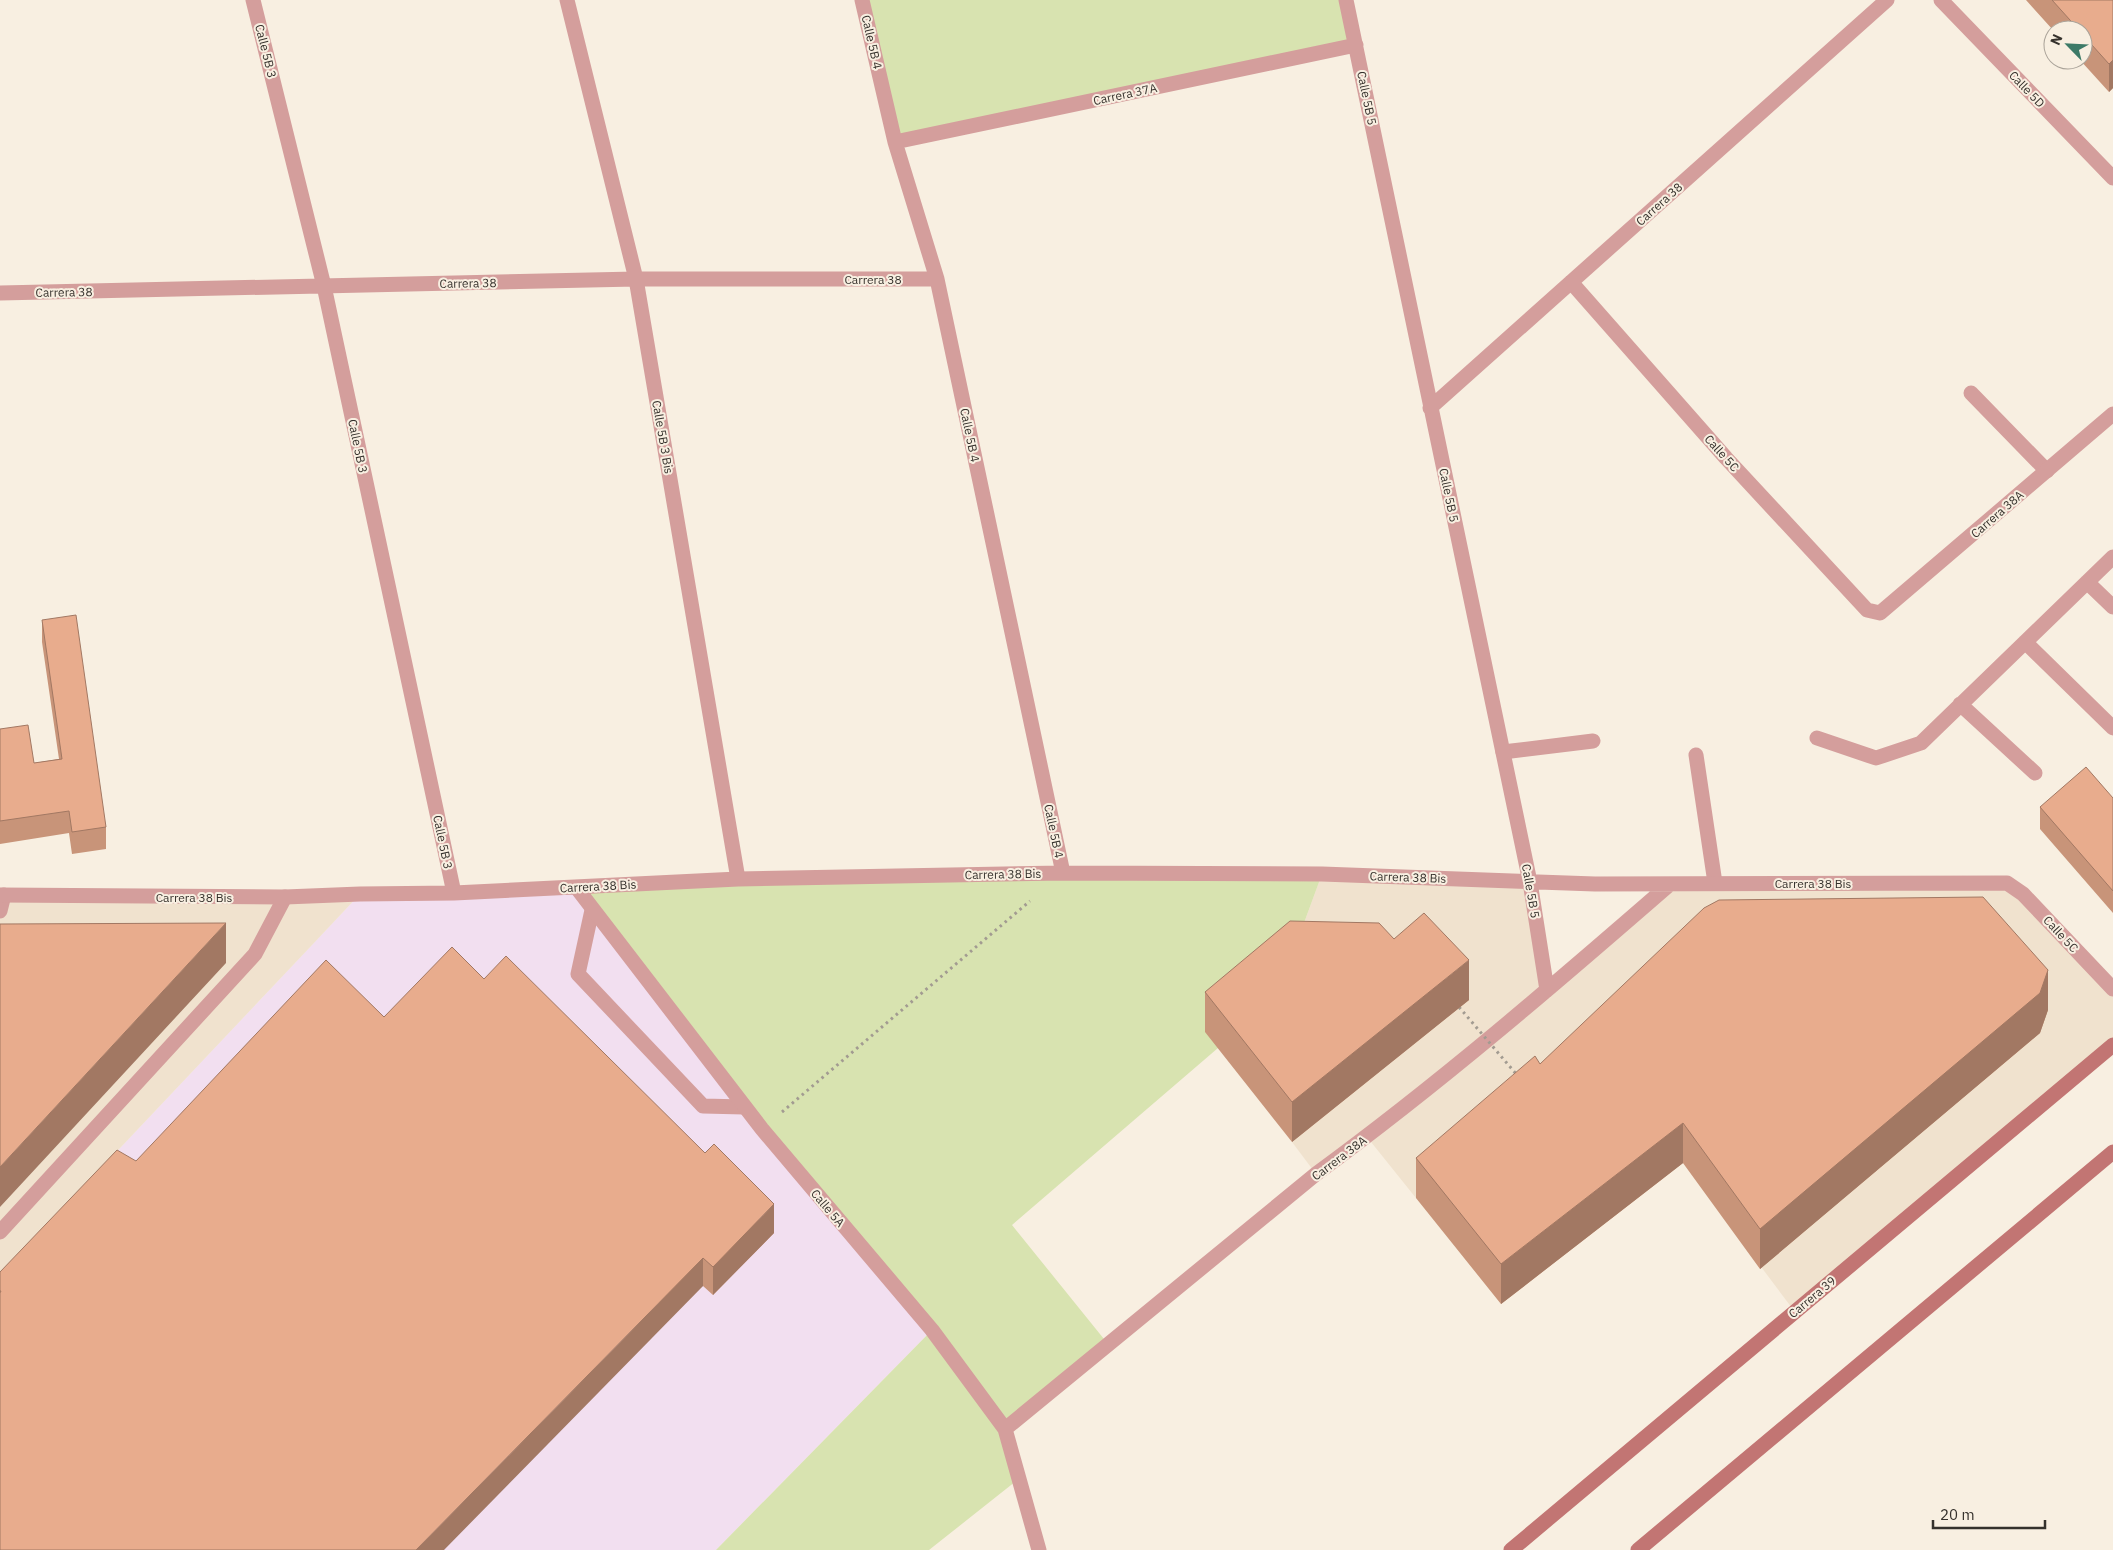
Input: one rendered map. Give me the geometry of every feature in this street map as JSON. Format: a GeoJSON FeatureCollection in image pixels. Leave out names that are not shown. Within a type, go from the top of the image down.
{"type":"FeatureCollection","features":[{"type":"Feature","properties":{"kind":"main road","name":"Carrera 39"},"geometry":{"type":"LineString","coordinates":[[1512,1550],[2113,1045]]}},
{"type":"Feature","properties":{"kind":"main road"},"geometry":{"type":"LineString","coordinates":[[1638,1550],[2113,1152]]}},
{"type":"Feature","properties":{"kind":"street","name":"Calle 5B 3"},"geometry":{"type":"LineString","coordinates":[[254,0],[324,286],[454,893]]}},
{"type":"Feature","properties":{"kind":"street","name":"Calle 5B 3 Bis"},"geometry":{"type":"LineString","coordinates":[[566,0],[636,279],[738,879]]}},
{"type":"Feature","properties":{"kind":"street","name":"Calle 5B 4"},"geometry":{"type":"LineString","coordinates":[[862,0],[895,142],[937,279],[1063,873]]}},
{"type":"Feature","properties":{"kind":"street","name":"Calle 5B 5"},"geometry":{"type":"LineString","coordinates":[[1346,0],[1530,882],[1547,990]]}},
{"type":"Feature","properties":{"kind":"street","name":"Carrera 38"},"geometry":{"type":"LineString","coordinates":[[1430,408],[1887,0]]}},
{"type":"Feature","properties":{"kind":"street","name":"Calle 5D"},"geometry":{"type":"LineString","coordinates":[[1941,0],[2113,178]]}},
{"type":"Feature","properties":{"kind":"street","name":"Carrera 37A"},"geometry":{"type":"LineString","coordinates":[[895,142],[1356,45]]}},
{"type":"Feature","properties":{"kind":"street","name":"Carrera 38"},"geometry":{"type":"LineString","coordinates":[[0,293],[636,279],[937,279]]}},
{"type":"Feature","properties":{"kind":"street","name":"Calle 5C"},"geometry":{"type":"LineString","coordinates":[[1571,282],[1726,458],[1867,610],[1880,613]]}},
{"type":"Feature","properties":{"kind":"street"},"geometry":{"type":"LineString","coordinates":[[1970,394],[2047,471]]}},
{"type":"Feature","properties":{"kind":"street","name":"Carrera 38A"},"geometry":{"type":"LineString","coordinates":[[1880,613],[2113,414]]}},
{"type":"Feature","properties":{"kind":"street"},"geometry":{"type":"LineString","coordinates":[[1817,738],[1876,758],[1921,743],[2113,557]]}},
{"type":"Feature","properties":{"kind":"street"},"geometry":{"type":"LineString","coordinates":[[2087,582],[2113,607]]}},
{"type":"Feature","properties":{"kind":"street"},"geometry":{"type":"LineString","coordinates":[[2025,642],[2113,728]]}},
{"type":"Feature","properties":{"kind":"street"},"geometry":{"type":"LineString","coordinates":[[1960,704],[2035,773]]}},
{"type":"Feature","properties":{"kind":"street"},"geometry":{"type":"LineString","coordinates":[[1503,752],[1593,741]]}},
{"type":"Feature","properties":{"kind":"street"},"geometry":{"type":"LineString","coordinates":[[1696,755],[1715,882]]}},
{"type":"Feature","properties":{"kind":"street","name":"Carrera 38 Bis"},"geometry":{"type":"LineString","coordinates":[[2,895],[285,898],[360,894],[454,893],[738,879],[1063,873],[1322,874],[1530,882],[1670,884],[1715,882],[2007,883]]}},
{"type":"Feature","properties":{"kind":"street","name":"Calle 5C"},"geometry":{"type":"LineString","coordinates":[[2007,883],[2023,894],[2113,989]]}},
{"type":"Feature","properties":{"kind":"street","name":"Carrera 38A"},"geometry":{"type":"LineString","coordinates":[[1006,1428],[1316,1174],[1367,1137],[1547,990],[1670,884]]}},
{"type":"Feature","properties":{"kind":"street","name":"Calle 5A"},"geometry":{"type":"LineString","coordinates":[[576,887],[744,1107],[932,1330],[1006,1428],[1039,1550]]}},
{"type":"Feature","properties":{"kind":"street"},"geometry":{"type":"LineString","coordinates":[[0,911],[2,895]]}},
{"type":"Feature","properties":{"kind":"street"},"geometry":{"type":"LineString","coordinates":[[0,1232],[255,954],[285,898]]}},
{"type":"Feature","properties":{"kind":"street"},"geometry":{"type":"LineString","coordinates":[[592,910],[578,974],[703,1106],[744,1107]]}},
{"type":"Feature","properties":{"kind":"path"},"geometry":{"type":"LineString","coordinates":[[762,1129],[1063,873]]}},
{"type":"Feature","properties":{"kind":"path"},"geometry":{"type":"LineString","coordinates":[[1460,1007],[1522,1081]]}},
{"type":"Feature","properties":{"kind":"shaded area"},"geometry":{"type":"Polygon","coordinates":[[[1322,874],[1530,882],[1547,990],[1670,884],[2007,883],[2113,989],[2113,1045],[1795,1312],[1683,1163],[1501,1304],[1367,1137],[1316,1174],[1292,1142],[1290,961],[1322,874]]]}},
{"type":"Feature","properties":{"kind":"shaded area"},"geometry":{"type":"Polygon","coordinates":[[[576,887],[932,1330],[716,1550],[0,1550],[0,1275],[360,894],[576,887]]]}},
{"type":"Feature","properties":{"kind":"shaded area"},"geometry":{"type":"Polygon","coordinates":[[[360,894],[312,945],[0,1275],[0,895],[360,894]]]}},
{"type":"Feature","properties":{"kind":"green space"},"geometry":{"type":"Polygon","coordinates":[[[862,0],[1346,0],[1356,45],[895,142],[862,0]]]}},
{"type":"Feature","properties":{"kind":"green space"},"geometry":{"type":"Polygon","coordinates":[[[1322,874],[1290,961],[1218,1048],[1012,1225],[1108,1344],[1006,1428],[1020,1478],[929,1550],[716,1550],[932,1330],[576,887],[1322,874]]]}},
{"type":"Feature","properties":{"kind":"building"},"geometry":{"type":"Polygon","coordinates":[[[2052,0],[2113,0],[2113,60],[2109,64],[2093,46],[2093,20],[2070,20],[2052,0]]]}},
{"type":"Feature","properties":{"kind":"building"},"geometry":{"type":"Polygon","coordinates":[[[76,615],[106,827],[72,832],[69,811],[0,821],[0,729],[28,725],[34,763],[62,759],[42,620],[76,615]]]}},
{"type":"Feature","properties":{"kind":"building"},"geometry":{"type":"Polygon","coordinates":[[[2086,767],[2113,798],[2113,891],[2040,807],[2086,767]]]}},
{"type":"Feature","properties":{"kind":"building"},"geometry":{"type":"Polygon","coordinates":[[[1983,897],[2048,970],[2040,993],[1760,1229],[1683,1123],[1501,1264],[1416,1158],[1535,1056],[1540,1064],[1704,908],[1719,900],[1983,897]]]}},
{"type":"Feature","properties":{"kind":"building"},"geometry":{"type":"Polygon","coordinates":[[[1424,913],[1469,960],[1292,1102],[1205,992],[1290,921],[1379,923],[1394,939],[1424,913]]]}},
{"type":"Feature","properties":{"kind":"building"},"geometry":{"type":"Polygon","coordinates":[[[226,923],[0,1167],[0,924],[226,923]]]}},
{"type":"Feature","properties":{"kind":"building"},"geometry":{"type":"Polygon","coordinates":[[[452,947],[484,979],[506,956],[705,1153],[714,1144],[774,1204],[713,1267],[703,1258],[416,1550],[0,1550],[0,1272],[117,1150],[136,1161],[326,960],[384,1017],[452,947]]]}}]}
